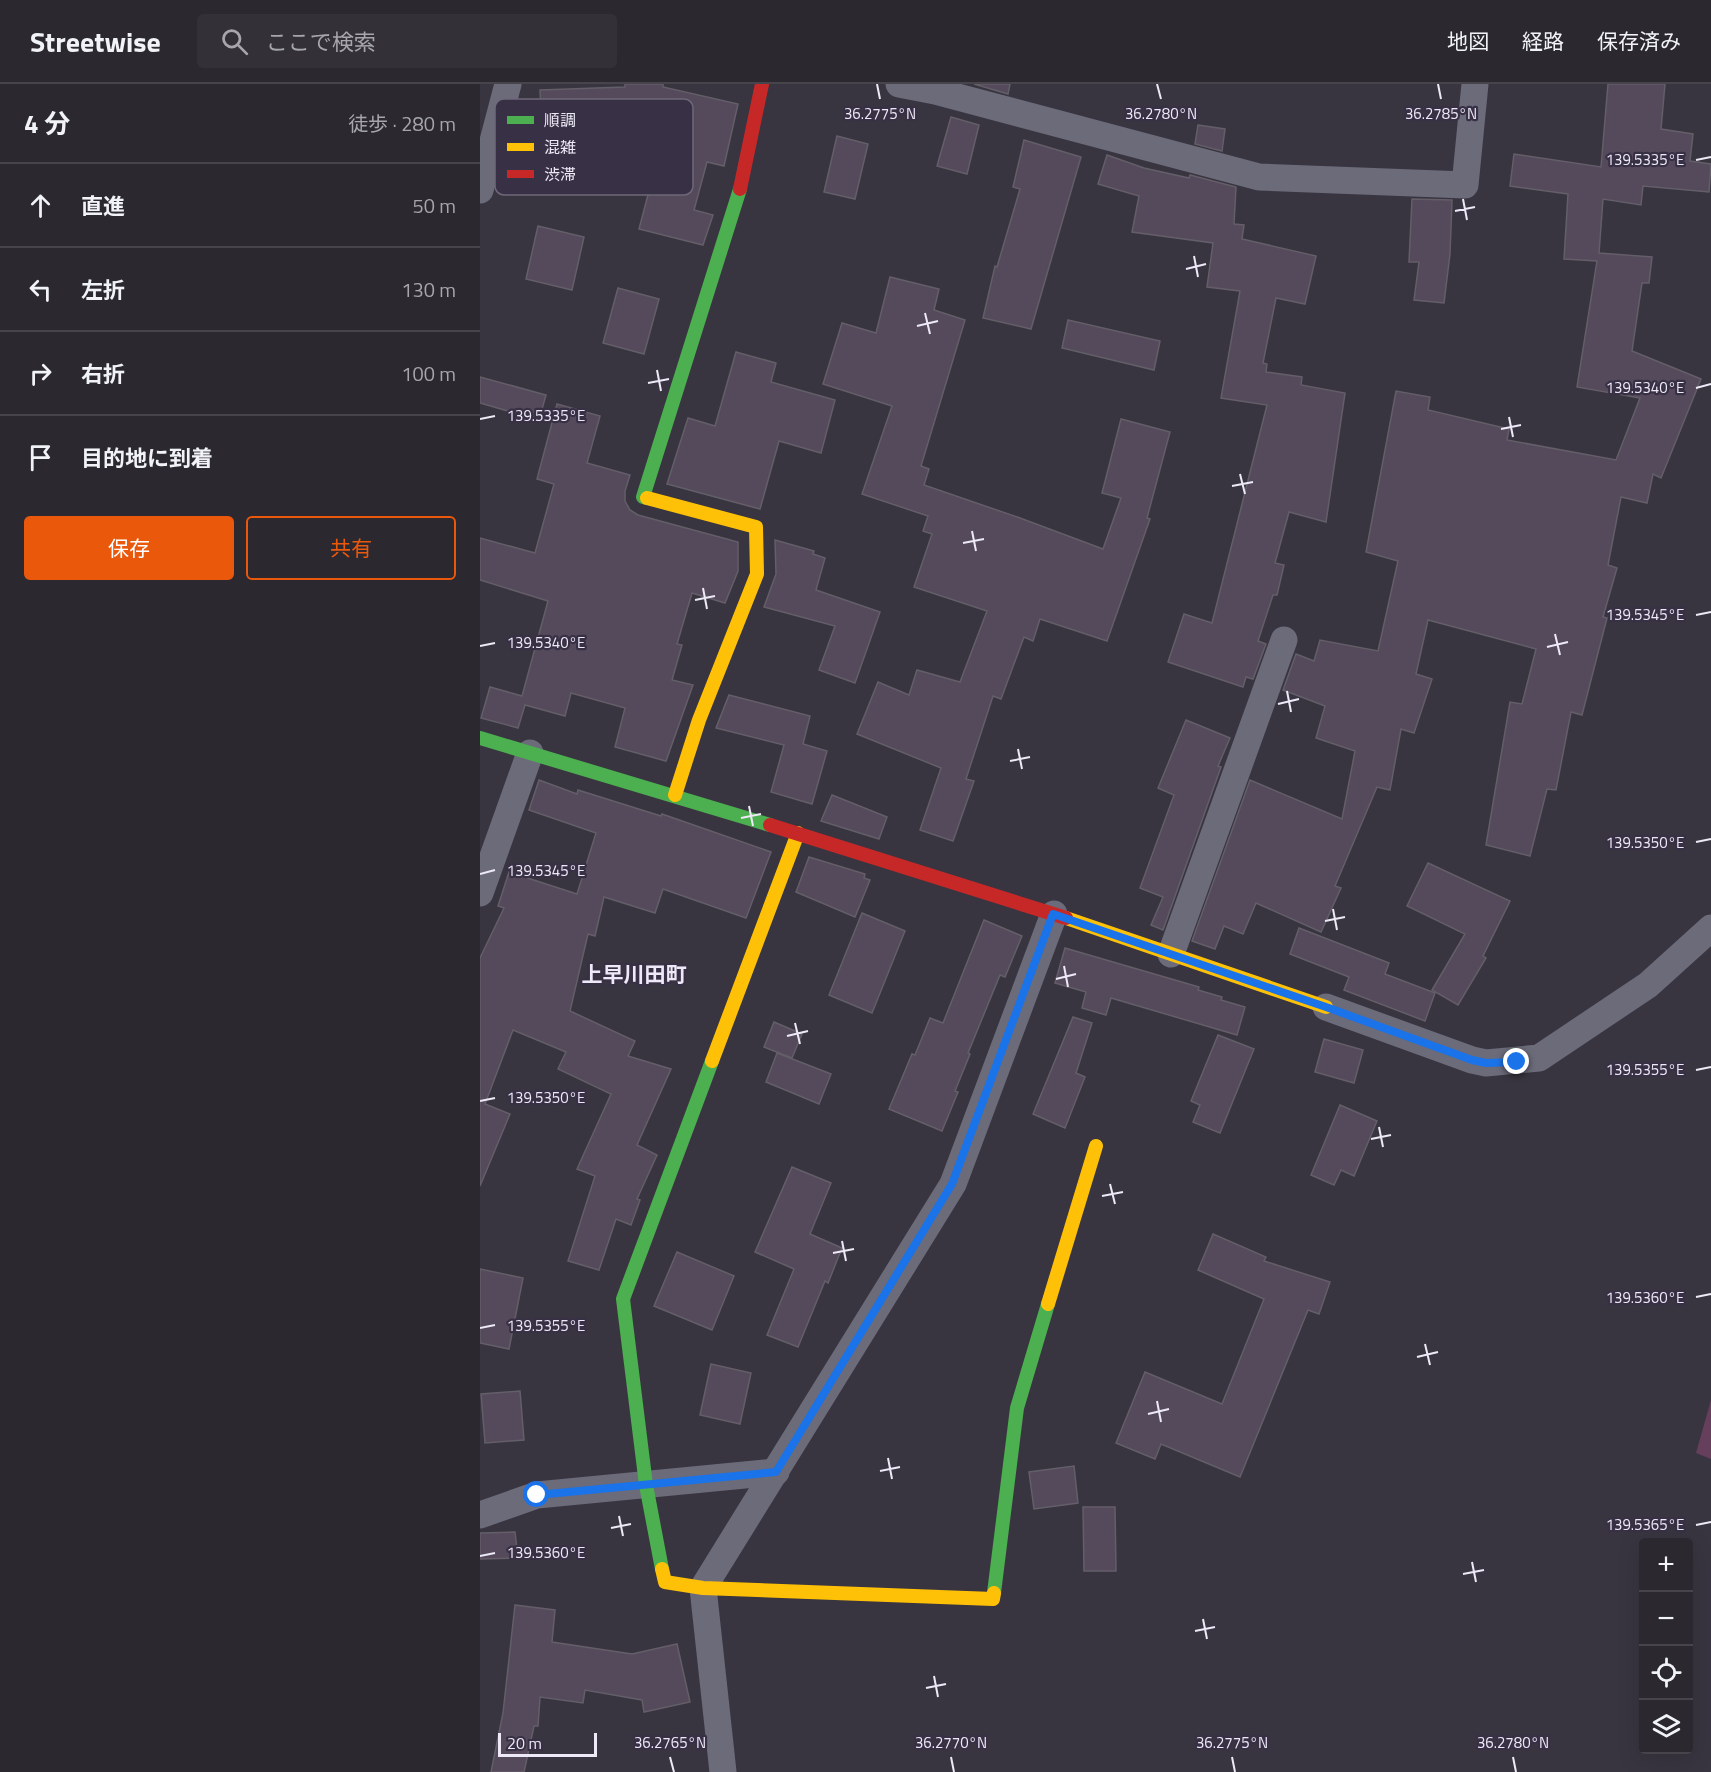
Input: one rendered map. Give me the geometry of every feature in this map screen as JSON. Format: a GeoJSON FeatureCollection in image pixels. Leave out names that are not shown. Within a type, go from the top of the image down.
{"type":"FeatureCollection","features":[{"type":"Feature","properties":{"kind":"street"},"geometry":{"type":"LineString","coordinates":[[504,99],[508,84]]}},
{"type":"Feature","properties":{"kind":"street"},"geometry":{"type":"LineString","coordinates":[[675,795],[699,720],[757,574],[756,527],[643,497],[742,184],[762,84]]}},
{"type":"Feature","properties":{"kind":"street"},"geometry":{"type":"LineString","coordinates":[[899,84],[935,91],[1259,177],[1465,185],[1475,84]]}},
{"type":"Feature","properties":{"kind":"street"},"geometry":{"type":"LineString","coordinates":[[480,190],[495,133]]}},
{"type":"Feature","properties":{"kind":"street"},"geometry":{"type":"LineString","coordinates":[[1171,954],[1284,640]]}},
{"type":"Feature","properties":{"kind":"street"},"geometry":{"type":"LineString","coordinates":[[480,738],[675,795],[1053,914],[1486,1063],[1539,1058],[1648,986],[1711,928]]}},
{"type":"Feature","properties":{"kind":"street"},"geometry":{"type":"LineString","coordinates":[[480,893],[530,753]]}},
{"type":"Feature","properties":{"kind":"street"},"geometry":{"type":"LineString","coordinates":[[798,833],[622,1299],[646,1485],[665,1582],[703,1588],[993,1599],[1017,1408],[1096,1146]]}},
{"type":"Feature","properties":{"kind":"street"},"geometry":{"type":"LineString","coordinates":[[723,1772],[703,1588],[952,1184],[1053,914]]}},
{"type":"Feature","properties":{"kind":"street"},"geometry":{"type":"LineString","coordinates":[[480,1515],[537,1495],[776,1472]]}},
{"type":"Feature","properties":{"kind":"shaded area"},"geometry":{"type":"Polygon","coordinates":[[[1711,1400],[1711,1459],[1696,1453],[1711,1400]]]}},
{"type":"Feature","properties":{"kind":"building"},"geometry":{"type":"Polygon","coordinates":[[[625,84],[663,84],[663,87],[738,104],[724,166],[707,162],[694,210],[713,215],[703,245],[639,229],[648,195],[693,195],[693,99],[540,99],[540,90],[625,87],[625,84]]]}},
{"type":"Feature","properties":{"kind":"building"},"geometry":{"type":"Polygon","coordinates":[[[974,84],[1010,84],[1008,94],[974,84]]]}},
{"type":"Feature","properties":{"kind":"building"},"geometry":{"type":"Polygon","coordinates":[[[1608,84],[1665,84],[1661,129],[1693,134],[1690,161],[1711,164],[1709,192],[1643,186],[1641,205],[1603,199],[1599,253],[1652,257],[1649,283],[1642,283],[1632,351],[1701,379],[1661,478],[1653,474],[1647,503],[1621,497],[1608,565],[1617,568],[1603,617],[1607,618],[1582,715],[1571,712],[1556,790],[1547,789],[1530,856],[1486,845],[1510,702],[1522,704],[1536,649],[1428,620],[1416,674],[1432,679],[1414,733],[1401,729],[1390,790],[1377,787],[1335,886],[1341,888],[1321,932],[1256,903],[1243,934],[1224,926],[1215,949],[1192,941],[1250,780],[1342,819],[1355,751],[1316,738],[1325,706],[1283,690],[1296,654],[1314,661],[1320,640],[1378,651],[1398,561],[1366,552],[1396,391],[1430,397],[1428,410],[1509,429],[1507,440],[1616,460],[1640,398],[1577,387],[1597,261],[1564,259],[1568,194],[1510,186],[1514,154],[1601,167],[1608,84]]]}},
{"type":"Feature","properties":{"kind":"building"},"geometry":{"type":"Polygon","coordinates":[[[951,117],[979,125],[967,174],[937,166],[951,117]]]}},
{"type":"Feature","properties":{"kind":"building"},"geometry":{"type":"Polygon","coordinates":[[[1198,125],[1225,129],[1222,151],[1195,144],[1198,125]]]}},
{"type":"Feature","properties":{"kind":"building"},"geometry":{"type":"Polygon","coordinates":[[[837,136],[868,144],[855,199],[824,192],[837,136]]]}},
{"type":"Feature","properties":{"kind":"building"},"geometry":{"type":"Polygon","coordinates":[[[1024,140],[1081,157],[1031,329],[983,318],[995,266],[997,267],[1020,189],[1013,187],[1024,140]]]}},
{"type":"Feature","properties":{"kind":"building"},"geometry":{"type":"Polygon","coordinates":[[[1107,155],[1144,168],[1189,178],[1190,175],[1236,187],[1234,224],[1244,225],[1242,239],[1316,256],[1305,304],[1276,298],[1263,363],[1267,364],[1266,372],[1302,377],[1301,385],[1345,393],[1326,522],[1289,512],[1275,563],[1284,565],[1277,595],[1273,595],[1258,641],[1266,644],[1253,679],[1246,677],[1243,687],[1168,662],[1184,614],[1212,623],[1267,405],[1221,398],[1240,291],[1207,287],[1213,243],[1132,232],[1139,196],[1098,184],[1107,155]]]}},
{"type":"Feature","properties":{"kind":"building"},"geometry":{"type":"Polygon","coordinates":[[[1412,199],[1452,200],[1450,254],[1444,303],[1414,300],[1419,262],[1409,262],[1412,199]]]}},
{"type":"Feature","properties":{"kind":"building"},"geometry":{"type":"Polygon","coordinates":[[[538,226],[584,237],[572,290],[526,279],[538,226]]]}},
{"type":"Feature","properties":{"kind":"building"},"geometry":{"type":"Polygon","coordinates":[[[890,277],[939,289],[934,310],[965,320],[921,466],[929,469],[924,485],[1103,549],[1121,498],[1102,493],[1121,419],[1170,432],[1147,518],[1150,519],[1107,641],[1040,619],[1033,641],[1024,637],[1001,699],[993,696],[966,779],[974,781],[953,841],[920,830],[941,768],[857,734],[878,682],[909,695],[917,670],[960,682],[987,611],[914,587],[932,534],[923,531],[928,516],[862,494],[892,406],[823,384],[842,323],[876,333],[890,277]]]}},
{"type":"Feature","properties":{"kind":"building"},"geometry":{"type":"Polygon","coordinates":[[[618,288],[659,299],[644,354],[603,343],[618,288]]]}},
{"type":"Feature","properties":{"kind":"building"},"geometry":{"type":"Polygon","coordinates":[[[1068,320],[1160,341],[1154,370],[1062,348],[1068,320]]]}},
{"type":"Feature","properties":{"kind":"building"},"geometry":{"type":"Polygon","coordinates":[[[736,352],[776,363],[771,382],[835,400],[821,453],[779,441],[760,509],[667,484],[688,418],[715,426],[736,352]]]}},
{"type":"Feature","properties":{"kind":"building"},"geometry":{"type":"Polygon","coordinates":[[[480,377],[546,395],[539,420],[480,403],[480,377]]]}},
{"type":"Feature","properties":{"kind":"building"},"geometry":{"type":"Polygon","coordinates":[[[557,404],[600,416],[587,463],[630,475],[625,491],[625,501],[630,510],[638,515],[738,542],[738,571],[725,603],[692,593],[677,644],[682,645],[672,680],[693,685],[666,761],[615,747],[625,708],[571,693],[565,716],[525,705],[518,728],[481,718],[490,687],[522,696],[548,601],[480,580],[480,538],[535,553],[554,484],[537,479],[557,404]]]}},
{"type":"Feature","properties":{"kind":"building"},"geometry":{"type":"Polygon","coordinates":[[[775,540],[814,551],[813,554],[825,558],[816,590],[880,612],[855,683],[819,670],[835,626],[764,607],[776,574],[775,540]]]}},
{"type":"Feature","properties":{"kind":"building"},"geometry":{"type":"Polygon","coordinates":[[[729,695],[810,716],[803,744],[827,751],[812,804],[771,792],[784,745],[716,728],[729,695]]]}},
{"type":"Feature","properties":{"kind":"building"},"geometry":{"type":"Polygon","coordinates":[[[1186,720],[1230,738],[1218,766],[1221,767],[1163,930],[1151,925],[1163,897],[1140,888],[1174,795],[1158,788],[1186,720]]]}},
{"type":"Feature","properties":{"kind":"building"},"geometry":{"type":"Polygon","coordinates":[[[539,780],[577,794],[578,790],[661,816],[662,814],[771,852],[746,918],[663,889],[655,913],[604,897],[595,936],[588,934],[570,1011],[635,1041],[628,1056],[671,1069],[637,1145],[657,1155],[637,1199],[640,1200],[631,1225],[616,1219],[599,1270],[568,1261],[595,1176],[577,1169],[611,1094],[558,1069],[566,1052],[513,1030],[485,1104],[510,1114],[480,1186],[480,958],[504,908],[498,906],[509,872],[577,894],[596,833],[529,810],[539,780]]]}},
{"type":"Feature","properties":{"kind":"building"},"geometry":{"type":"Polygon","coordinates":[[[832,795],[887,817],[879,839],[821,821],[832,795]]]}},
{"type":"Feature","properties":{"kind":"building"},"geometry":{"type":"Polygon","coordinates":[[[809,857],[865,874],[864,878],[870,880],[855,917],[796,892],[809,857]]]}},
{"type":"Feature","properties":{"kind":"building"},"geometry":{"type":"Polygon","coordinates":[[[1428,863],[1510,901],[1483,956],[1486,958],[1458,1005],[1432,990],[1465,934],[1407,906],[1428,863]]]}},
{"type":"Feature","properties":{"kind":"building"},"geometry":{"type":"Polygon","coordinates":[[[862,913],[905,931],[872,1013],[829,995],[862,913]]]}},
{"type":"Feature","properties":{"kind":"building"},"geometry":{"type":"Polygon","coordinates":[[[984,920],[1022,936],[1005,977],[1000,975],[968,1053],[970,1054],[955,1091],[958,1092],[942,1131],[889,1109],[930,1018],[943,1023],[984,920]]]}},
{"type":"Feature","properties":{"kind":"building"},"geometry":{"type":"Polygon","coordinates":[[[1299,928],[1389,963],[1385,974],[1435,993],[1425,1021],[1344,990],[1349,977],[1290,954],[1299,928]]]}},
{"type":"Feature","properties":{"kind":"building"},"geometry":{"type":"Polygon","coordinates":[[[1065,948],[1199,987],[1198,990],[1222,997],[1221,1000],[1245,1007],[1237,1035],[1111,998],[1106,1015],[1082,1008],[1086,992],[1055,983],[1065,948]]]}},
{"type":"Feature","properties":{"kind":"building"},"geometry":{"type":"Polygon","coordinates":[[[1073,1017],[1092,1023],[1076,1073],[1085,1077],[1065,1128],[1033,1114],[1073,1017]]]}},
{"type":"Feature","properties":{"kind":"building"},"geometry":{"type":"Polygon","coordinates":[[[774,1022],[802,1034],[792,1058],[764,1047],[774,1022]]]}},
{"type":"Feature","properties":{"kind":"building"},"geometry":{"type":"Polygon","coordinates":[[[1218,1035],[1254,1049],[1220,1133],[1193,1122],[1200,1105],[1191,1101],[1218,1035]]]}},
{"type":"Feature","properties":{"kind":"building"},"geometry":{"type":"Polygon","coordinates":[[[1324,1039],[1363,1050],[1354,1083],[1315,1072],[1324,1039]]]}},
{"type":"Feature","properties":{"kind":"building"},"geometry":{"type":"Polygon","coordinates":[[[777,1053],[831,1074],[819,1104],[766,1082],[777,1053]]]}},
{"type":"Feature","properties":{"kind":"building"},"geometry":{"type":"Polygon","coordinates":[[[1340,1105],[1377,1121],[1354,1176],[1341,1170],[1334,1185],[1311,1175],[1340,1105]]]}},
{"type":"Feature","properties":{"kind":"building"},"geometry":{"type":"Polygon","coordinates":[[[792,1167],[831,1183],[810,1234],[842,1248],[828,1283],[825,1281],[798,1347],[767,1335],[794,1269],[755,1252],[792,1167]]]}},
{"type":"Feature","properties":{"kind":"building"},"geometry":{"type":"Polygon","coordinates":[[[1213,1234],[1266,1257],[1264,1261],[1330,1282],[1319,1314],[1308,1310],[1240,1477],[1161,1444],[1155,1459],[1116,1443],[1145,1372],[1222,1404],[1264,1299],[1198,1270],[1213,1234]]]}},
{"type":"Feature","properties":{"kind":"building"},"geometry":{"type":"Polygon","coordinates":[[[677,1252],[734,1276],[712,1330],[654,1306],[677,1252]]]}},
{"type":"Feature","properties":{"kind":"building"},"geometry":{"type":"Polygon","coordinates":[[[480,1269],[523,1278],[509,1349],[480,1343],[480,1269]]]}},
{"type":"Feature","properties":{"kind":"building"},"geometry":{"type":"Polygon","coordinates":[[[711,1364],[751,1373],[740,1424],[700,1415],[711,1364]]]}},
{"type":"Feature","properties":{"kind":"building"},"geometry":{"type":"Polygon","coordinates":[[[520,1391],[524,1440],[485,1443],[481,1394],[520,1391]]]}},
{"type":"Feature","properties":{"kind":"building"},"geometry":{"type":"Polygon","coordinates":[[[1074,1466],[1078,1503],[1034,1509],[1029,1472],[1074,1466]]]}},
{"type":"Feature","properties":{"kind":"building"},"geometry":{"type":"Polygon","coordinates":[[[1083,1507],[1115,1507],[1116,1571],[1084,1571],[1083,1507]]]}},
{"type":"Feature","properties":{"kind":"building"},"geometry":{"type":"Polygon","coordinates":[[[515,1532],[518,1558],[480,1559],[480,1533],[515,1532]]]}},
{"type":"Feature","properties":{"kind":"building"},"geometry":{"type":"Polygon","coordinates":[[[515,1605],[555,1610],[552,1642],[632,1654],[677,1644],[690,1702],[644,1712],[642,1700],[585,1690],[583,1703],[540,1697],[538,1726],[534,1726],[524,1772],[491,1772],[503,1713],[515,1605]]]}},
{"type":"Feature","properties":{"kind":"traffic: fast"},"geometry":{"type":"LineString","coordinates":[[647,498],[643,497],[740,189]]}},
{"type":"Feature","properties":{"kind":"traffic: fast"},"geometry":{"type":"LineString","coordinates":[[480,738],[770,825]]}},
{"type":"Feature","properties":{"kind":"traffic: fast"},"geometry":{"type":"LineString","coordinates":[[662,1569],[646,1485],[623,1299],[712,1061]]}},
{"type":"Feature","properties":{"kind":"traffic: fast"},"geometry":{"type":"LineString","coordinates":[[994,1593],[1017,1408],[1048,1304]]}},
{"type":"Feature","properties":{"kind":"traffic: slow"},"geometry":{"type":"LineString","coordinates":[[647,498],[756,527],[757,574],[699,720],[675,795]]}},
{"type":"Feature","properties":{"kind":"traffic: slow"},"geometry":{"type":"LineString","coordinates":[[712,1061],[798,833]]}},
{"type":"Feature","properties":{"kind":"traffic: slow"},"geometry":{"type":"LineString","coordinates":[[1066,918],[1326,1007]]}},
{"type":"Feature","properties":{"kind":"traffic: slow"},"geometry":{"type":"LineString","coordinates":[[1048,1304],[1096,1146]]}},
{"type":"Feature","properties":{"kind":"traffic: slow"},"geometry":{"type":"LineString","coordinates":[[662,1569],[665,1582],[703,1588],[993,1599],[994,1593]]}},
{"type":"Feature","properties":{"kind":"traffic: jam"},"geometry":{"type":"LineString","coordinates":[[740,189],[762,84]]}},
{"type":"Feature","properties":{"kind":"traffic: jam"},"geometry":{"type":"LineString","coordinates":[[770,825],[1066,918]]}},
{"type":"Feature","properties":{"kind":"district","name":"上早川田町"},"geometry":{"type":"Point","coordinates":[634,974]}},
{"type":"Feature","properties":{"kind":"route"},"geometry":{"type":"LineString","coordinates":[[537,1495],[776,1472],[952,1184],[1053,914],[1326,1007],[1472,1060],[1486,1063],[1517,1062]]}}]}
